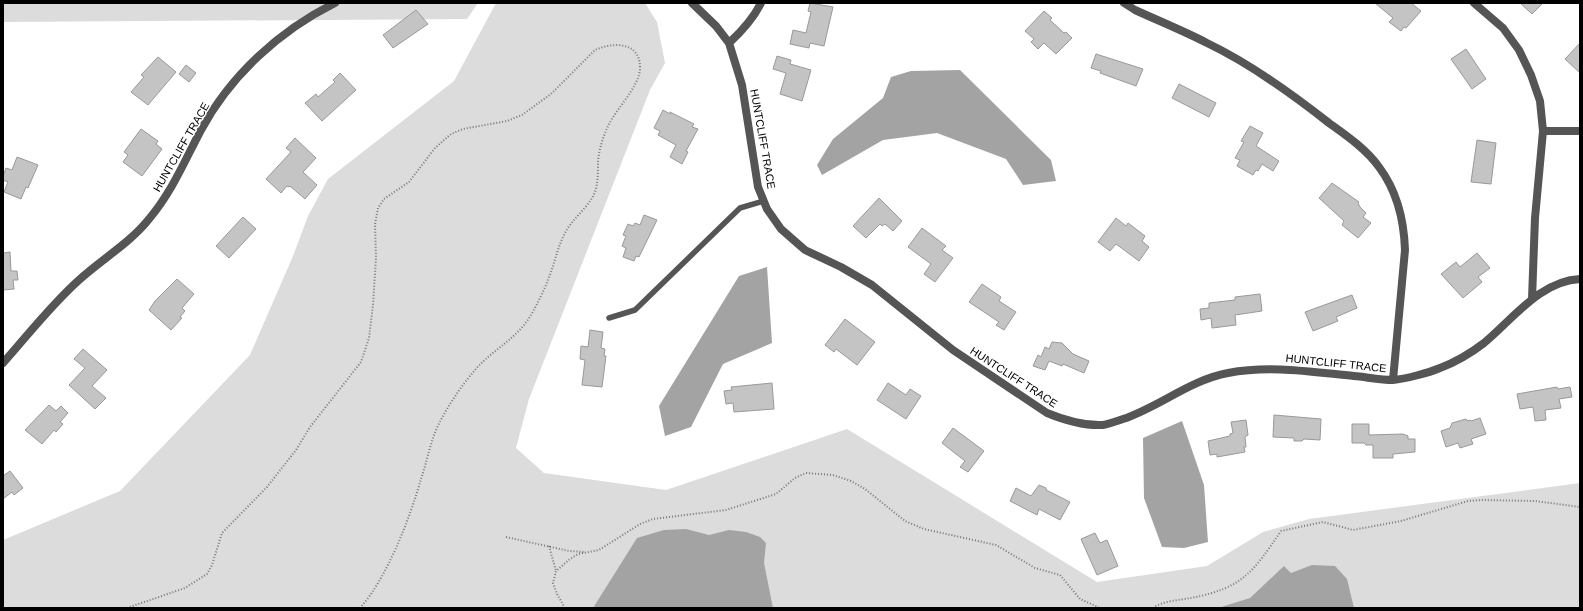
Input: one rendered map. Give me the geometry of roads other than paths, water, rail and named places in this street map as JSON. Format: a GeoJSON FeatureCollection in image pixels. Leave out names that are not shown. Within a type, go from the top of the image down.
{"type":"FeatureCollection","features":[{"type":"Feature","properties":{"kind":"street","name":"HUNTCLIFF TRACE"},"geometry":{"type":"LineString","coordinates":[[3,363],[60,298],[133,236],[149,219],[171,189],[202,129],[217,104],[241,74],[264,50],[290,30],[335,3]]}},
{"type":"Feature","properties":{"kind":"street","name":"HUNTCLIFF TRACE"},"geometry":{"type":"LineString","coordinates":[[692,3],[716,26],[729,43],[742,85],[758,186],[764,201],[780,229],[805,250],[842,267],[872,285],[953,350],[1047,413],[1064,420],[1103,425],[1115,422],[1137,414],[1202,380],[1226,373],[1250,369],[1281,369],[1393,380],[1440,368],[1465,356],[1484,342],[1532,299],[1551,287],[1572,279],[1580,279]]}},
{"type":"Feature","properties":{"kind":"street"},"geometry":{"type":"LineString","coordinates":[[729,43],[743,30],[755,15],[761,3]]}},
{"type":"Feature","properties":{"kind":"street"},"geometry":{"type":"LineString","coordinates":[[1124,3],[1135,10],[1208,43],[1258,72],[1309,107],[1356,143],[1379,167],[1392,187],[1402,217],[1404,229],[1405,250],[1393,380]]}},
{"type":"Feature","properties":{"kind":"street"},"geometry":{"type":"LineString","coordinates":[[1474,3],[1503,28],[1519,50],[1531,75],[1540,101],[1543,131],[1535,218],[1532,299]]}},
{"type":"Feature","properties":{"kind":"street"},"geometry":{"type":"LineString","coordinates":[[1543,131],[1580,131]]}},
{"type":"Feature","properties":{"kind":"lane"},"geometry":{"type":"LineString","coordinates":[[609,318],[635,310],[740,208],[764,201]]}}]}
